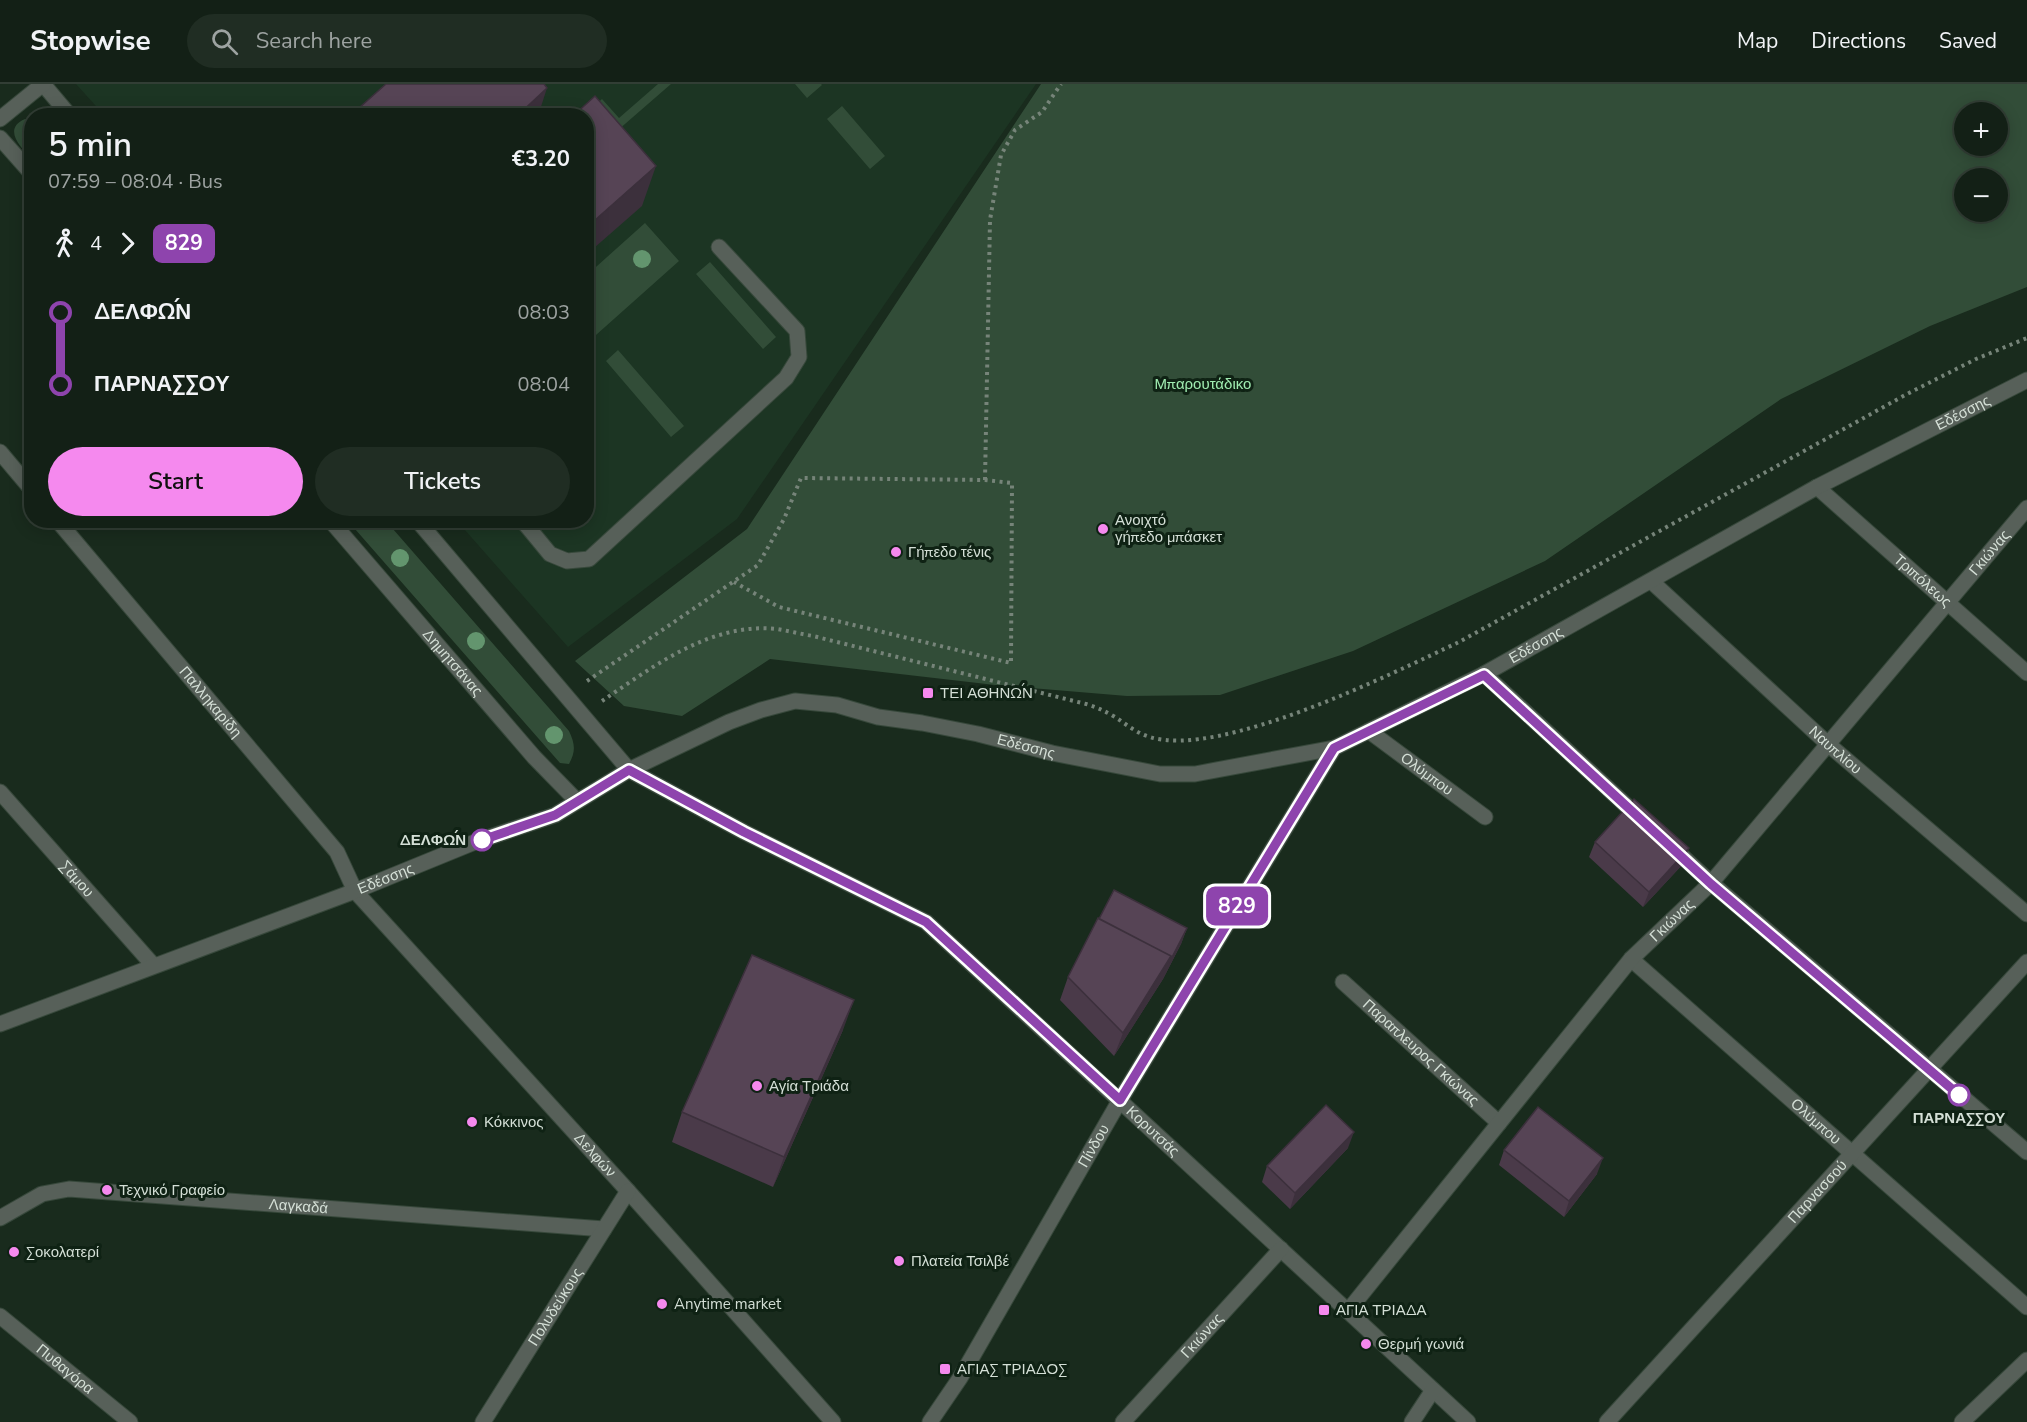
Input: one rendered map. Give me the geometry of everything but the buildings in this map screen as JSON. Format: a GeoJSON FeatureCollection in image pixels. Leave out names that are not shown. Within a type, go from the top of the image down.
{"type":"FeatureCollection","features":[{"type":"Feature","properties":{"kind":"street"},"geometry":{"type":"LineString","coordinates":[[0,119],[43,84],[63,108]]}},
{"type":"Feature","properties":{"kind":"street"},"geometry":{"type":"LineString","coordinates":[[0,138],[24,165]]}},
{"type":"Feature","properties":{"kind":"street"},"geometry":{"type":"LineString","coordinates":[[529,528],[550,554],[567,561],[589,559],[786,378],[799,357],[797,331],[719,247]]}},
{"type":"Feature","properties":{"kind":"street","name":"Εδέσσης"},"geometry":{"type":"LineString","coordinates":[[0,1024],[356,891],[475,842],[555,815],[629,770],[729,722],[795,701],[837,705],[878,717],[956,729],[1052,753],[1160,774],[1195,774],[1334,748],[1484,675],[1817,487],[2027,380]]}},
{"type":"Feature","properties":{"kind":"street"},"geometry":{"type":"LineString","coordinates":[[0,452],[24,480]]}},
{"type":"Feature","properties":{"kind":"street","name":"Τριπόλεως"},"geometry":{"type":"LineString","coordinates":[[1817,487],[2027,673]]}},
{"type":"Feature","properties":{"kind":"street","name":"Γκιώνας"},"geometry":{"type":"LineString","coordinates":[[1348,1311],[1631,959],[1711,884],[2027,508]]}},
{"type":"Feature","properties":{"kind":"street","name":"Παλληκαρίδη"},"geometry":{"type":"LineString","coordinates":[[64,528],[337,852],[356,891]]}},
{"type":"Feature","properties":{"kind":"street","name":"Δημητσάνας"},"geometry":{"type":"LineString","coordinates":[[337,528],[534,757],[577,801]]}},
{"type":"Feature","properties":{"kind":"street"},"geometry":{"type":"LineString","coordinates":[[424,528],[629,770]]}},
{"type":"Feature","properties":{"kind":"street","name":"Ναυπλίου"},"geometry":{"type":"LineString","coordinates":[[1651,581],[1829,745],[2027,914]]}},
{"type":"Feature","properties":{"kind":"street"},"geometry":{"type":"LineString","coordinates":[[1484,675],[1711,884],[2027,1152]]}},
{"type":"Feature","properties":{"kind":"street","name":"Ολύμπου"},"geometry":{"type":"LineString","coordinates":[[1369,731],[1485,817]]}},
{"type":"Feature","properties":{"kind":"street","name":"Πίνδου"},"geometry":{"type":"LineString","coordinates":[[930,1422],[960,1378],[1120,1100],[1334,748]]}},
{"type":"Feature","properties":{"kind":"street","name":"Κορυτσάς"},"geometry":{"type":"LineString","coordinates":[[629,770],[744,832],[926,922],[1468,1422]]}},
{"type":"Feature","properties":{"kind":"street","name":"Σάμου"},"geometry":{"type":"LineString","coordinates":[[0,792],[153,965]]}},
{"type":"Feature","properties":{"kind":"street","name":"Δελφών"},"geometry":{"type":"LineString","coordinates":[[356,891],[628,1191],[833,1422]]}},
{"type":"Feature","properties":{"kind":"street","name":"Ολύμπου"},"geometry":{"type":"LineString","coordinates":[[1631,959],[2027,1307]]}},
{"type":"Feature","properties":{"kind":"street","name":"Παρνασσού"},"geometry":{"type":"LineString","coordinates":[[1607,1422],[2027,962]]}},
{"type":"Feature","properties":{"kind":"street","name":"Παραπλευρος Γκιώνας"},"geometry":{"type":"LineString","coordinates":[[1343,982],[1499,1123]]}},
{"type":"Feature","properties":{"kind":"street","name":"Λαγκαδά"},"geometry":{"type":"LineString","coordinates":[[0,1218],[42,1194],[69,1189],[604,1229]]}},
{"type":"Feature","properties":{"kind":"street","name":"Πολυδεύκους"},"geometry":{"type":"LineString","coordinates":[[483,1422],[628,1191]]}},
{"type":"Feature","properties":{"kind":"street","name":"Γκιώνας"},"geometry":{"type":"LineString","coordinates":[[1123,1422],[1281,1249]]}},
{"type":"Feature","properties":{"kind":"street","name":"Πυθαγόρα"},"geometry":{"type":"LineString","coordinates":[[0,1316],[130,1422]]}},
{"type":"Feature","properties":{"kind":"street"},"geometry":{"type":"LineString","coordinates":[[1962,1422],[2027,1360]]}},
{"type":"Feature","properties":{"kind":"street"},"geometry":{"type":"LineString","coordinates":[[1412,1422],[1433,1390]]}},
{"type":"Feature","properties":{"kind":"path"},"geometry":{"type":"LineString","coordinates":[[985,480],[990,220],[1001,155],[1015,130],[1042,112],[1061,84]]}},
{"type":"Feature","properties":{"kind":"path"},"geometry":{"type":"LineString","coordinates":[[581,714],[663,660],[695,644],[750,629],[776,629],[813,636],[1086,704],[1102,709],[1133,730],[1149,737],[1169,741],[1211,738],[1307,709],[1459,642],[1907,394],[1976,359],[2027,338]]}},
{"type":"Feature","properties":{"kind":"path"},"geometry":{"type":"LineString","coordinates":[[566,696],[662,628],[758,565],[784,519],[801,478],[985,480],[1012,483],[1011,663],[779,607],[734,582]]}},
{"type":"Feature","properties":{"kind":"shaded area"},"geometry":{"type":"Polygon","coordinates":[[[76,84],[1036,84],[737,519],[568,647],[463,528],[594,528],[594,108],[98,108],[76,84]]]}},
{"type":"Feature","properties":{"kind":"green space"},"geometry":{"type":"Polygon","coordinates":[[[658,84],[671,84],[610,137],[594,119],[592,108],[602,99],[619,118],[658,84]]]}},
{"type":"Feature","properties":{"kind":"green space"},"geometry":{"type":"Polygon","coordinates":[[[795,84],[821,84],[822,85],[807,98],[795,84]]]}},
{"type":"Feature","properties":{"kind":"green space","name":"Μπαρουτάδικο"},"geometry":{"type":"Polygon","coordinates":[[[1041,84],[2027,84],[2027,287],[1930,326],[1781,399],[1545,561],[1353,651],[1220,695],[1127,696],[995,685],[770,659],[682,716],[624,706],[575,661],[747,529],[1041,84]]]}},
{"type":"Feature","properties":{"kind":"green space"},"geometry":{"type":"Polygon","coordinates":[[[842,106],[885,156],[870,169],[827,119],[842,106]]]}},
{"type":"Feature","properties":{"kind":"green space"},"geometry":{"type":"Polygon","coordinates":[[[24,120],[24,150],[14,133],[18,123],[24,120]]]}},
{"type":"Feature","properties":{"kind":"green space"},"geometry":{"type":"Polygon","coordinates":[[[645,223],[679,261],[594,337],[594,269],[645,223]]]}},
{"type":"Feature","properties":{"kind":"green space"},"geometry":{"type":"Polygon","coordinates":[[[710,262],[776,337],[763,349],[696,274],[710,262]]]}},
{"type":"Feature","properties":{"kind":"green space"},"geometry":{"type":"Polygon","coordinates":[[[618,350],[684,426],[671,437],[606,361],[618,350]]]}},
{"type":"Feature","properties":{"kind":"green space"},"geometry":{"type":"Polygon","coordinates":[[[354,528],[392,528],[569,731],[573,740],[573,755],[569,764],[560,763],[354,528]]]}},
{"type":"Feature","properties":{"kind":"bus line","name":"829"},"geometry":{"type":"LineString","coordinates":[[482,840],[555,815],[629,770],[744,832],[926,922],[1120,1100],[1334,748],[1484,675],[1711,884],[1959,1095]]}},
{"type":"Feature","properties":{"kind":"place","name":"Ανοιχτό γήπεδο μπάσκετ"},"geometry":{"type":"Point","coordinates":[1103,529]}},
{"type":"Feature","properties":{"kind":"place","name":"Γήπεδο τένις"},"geometry":{"type":"Point","coordinates":[896,552]}},
{"type":"Feature","properties":{"kind":"place","name":"ΤΕΙ ΑΘΗΝΏΝ"},"geometry":{"type":"Point","coordinates":[928,693]}},
{"type":"Feature","properties":{"kind":"place","name":"ΔΕΛΦΏΝ"},"geometry":{"type":"Point","coordinates":[482,840]}},
{"type":"Feature","properties":{"kind":"place","name":"Αγία Τριάδα"},"geometry":{"type":"Point","coordinates":[757,1086]}},
{"type":"Feature","properties":{"kind":"place","name":"ΠΑΡΝΑΣΣΟΥ"},"geometry":{"type":"Point","coordinates":[1959,1095]}},
{"type":"Feature","properties":{"kind":"place","name":"Κόκκινος"},"geometry":{"type":"Point","coordinates":[472,1122]}},
{"type":"Feature","properties":{"kind":"place","name":"Τεχνικό Γραφείο"},"geometry":{"type":"Point","coordinates":[107,1190]}},
{"type":"Feature","properties":{"kind":"place","name":"Σοκολατερί"},"geometry":{"type":"Point","coordinates":[14,1252]}},
{"type":"Feature","properties":{"kind":"place","name":"Πλατεία Τσιλβέ"},"geometry":{"type":"Point","coordinates":[899,1261]}},
{"type":"Feature","properties":{"kind":"place","name":"Anytime market"},"geometry":{"type":"Point","coordinates":[662,1304]}},
{"type":"Feature","properties":{"kind":"place","name":"ΑΓΙΑ ΤΡΙΑΔΑ"},"geometry":{"type":"Point","coordinates":[1324,1310]}},
{"type":"Feature","properties":{"kind":"place","name":"Θερμή γωνιά"},"geometry":{"type":"Point","coordinates":[1366,1344]}},
{"type":"Feature","properties":{"kind":"place","name":"ΑΓΙΑΣ ΤΡΙΑΔΟΣ"},"geometry":{"type":"Point","coordinates":[945,1369]}}]}
